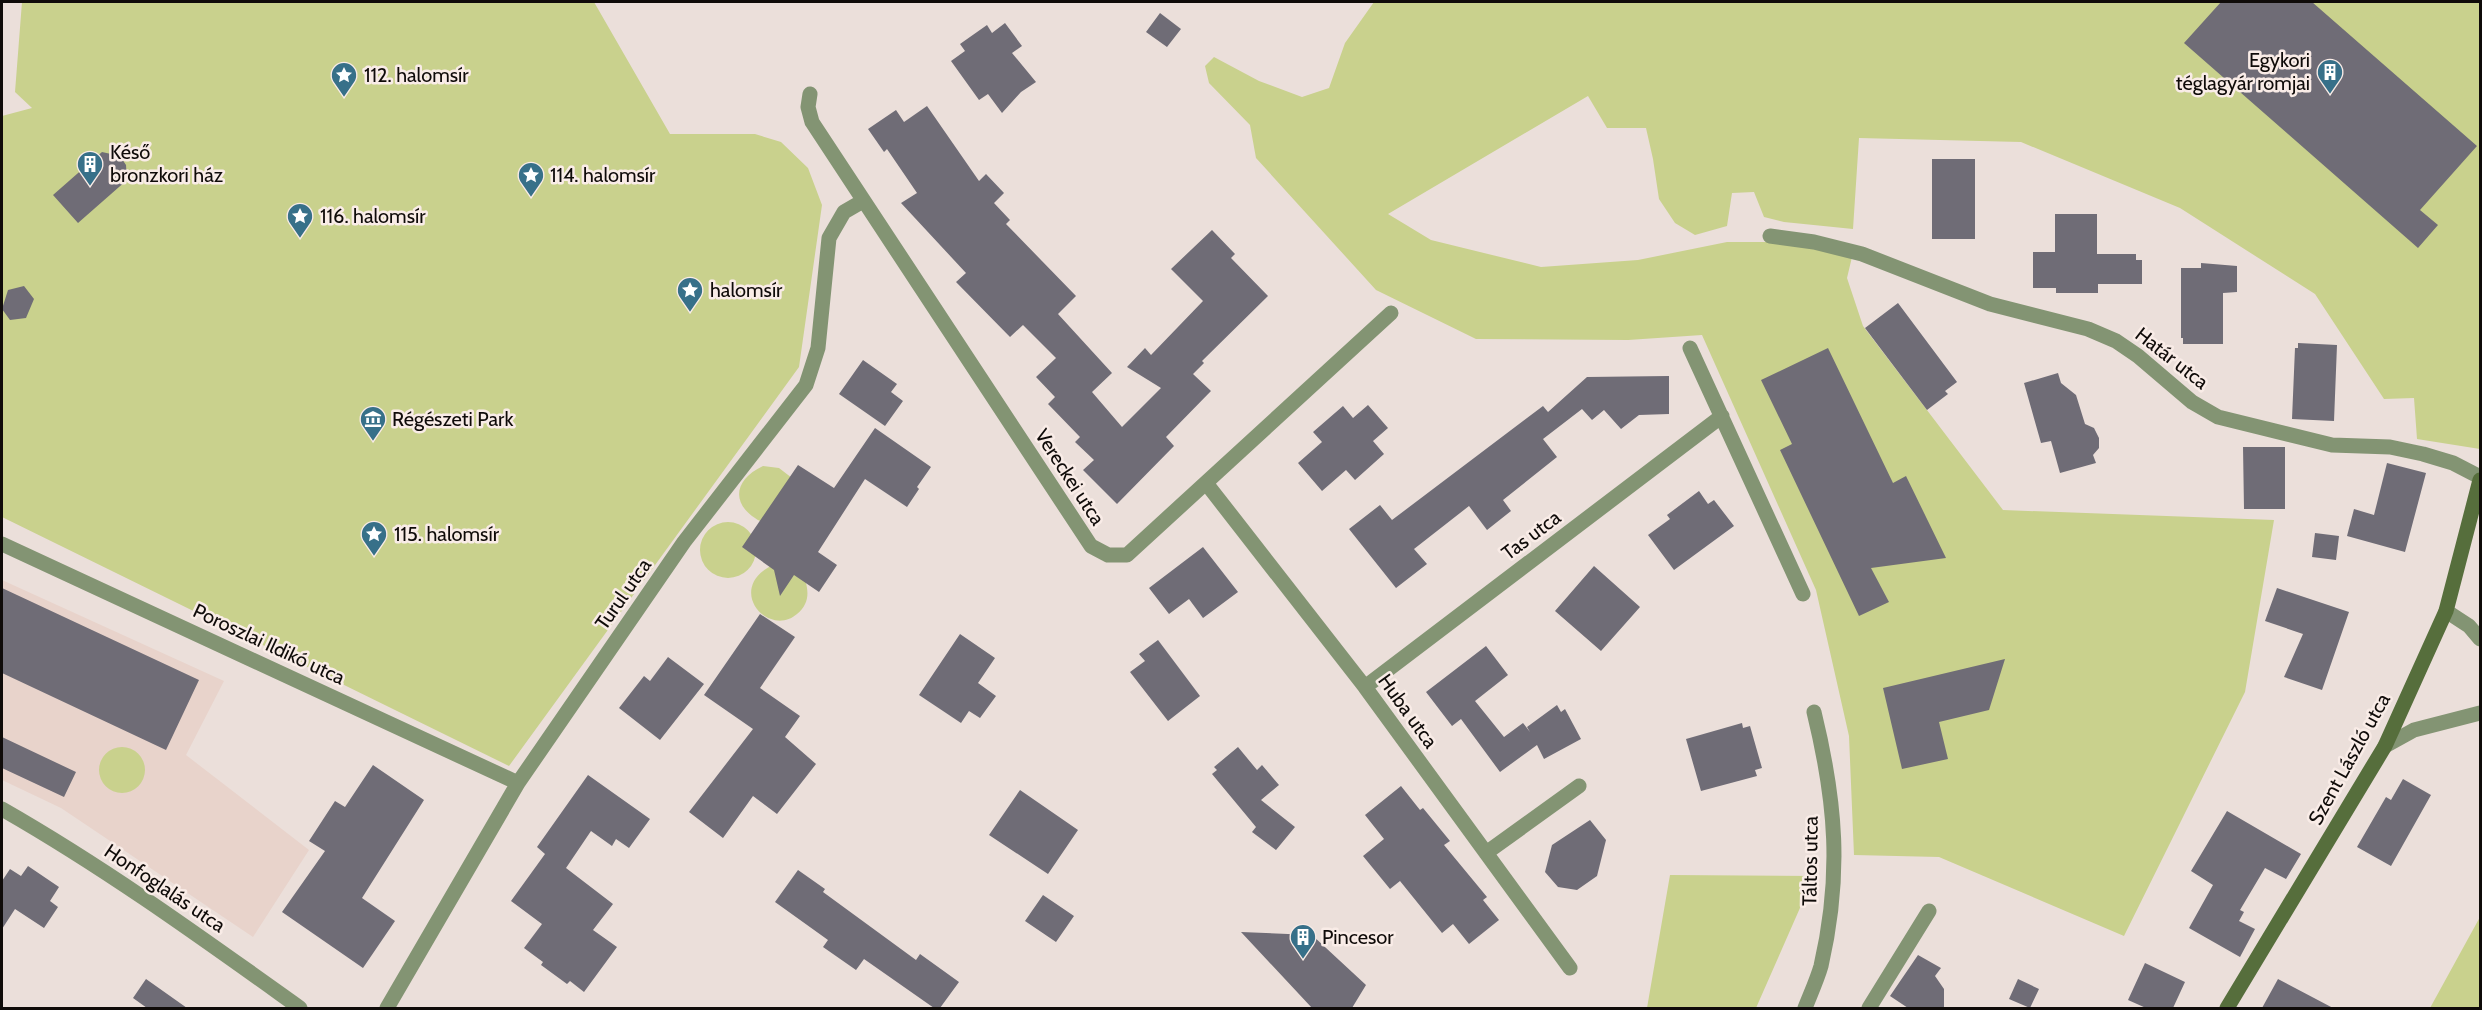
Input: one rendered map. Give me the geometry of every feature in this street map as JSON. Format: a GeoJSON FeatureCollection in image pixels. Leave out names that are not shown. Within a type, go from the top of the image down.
{"type":"FeatureCollection","features":[{"type":"Feature","properties":{"kind":"street","name":"Vereckei utca"},"geometry":{"type":"LineString","coordinates":[[810,94],[808,107],[812,122],[862,201],[1091,546],[1108,555],[1127,555],[1391,313]]}},
{"type":"Feature","properties":{"kind":"street","name":"Turul utca"},"geometry":{"type":"LineString","coordinates":[[387,1008],[518,783],[684,542],[806,385],[818,348],[829,238],[844,212],[862,201]]}},
{"type":"Feature","properties":{"kind":"street","name":"Határ utca"},"geometry":{"type":"LineString","coordinates":[[1770,236],[1814,242],[1862,254],[1990,304],[2088,329],[2124,346],[2192,402],[2217,417],[2332,445],[2390,447],[2423,454],[2453,463],[2481,478]]}},
{"type":"Feature","properties":{"kind":"street"},"geometry":{"type":"LineString","coordinates":[[1690,348],[1803,594]]}},
{"type":"Feature","properties":{"kind":"street","name":"Tas utca"},"geometry":{"type":"LineString","coordinates":[[1365,687],[1722,416]]}},
{"type":"Feature","properties":{"kind":"street","name":"Szent László utca"},"geometry":{"type":"LineString","coordinates":[[2227,1008],[2385,746],[2446,611],[2481,478]]}},
{"type":"Feature","properties":{"kind":"street","name":"Huba utca"},"geometry":{"type":"LineString","coordinates":[[1206,483],[1365,687],[1570,968]]}},
{"type":"Feature","properties":{"kind":"street","name":"Poroszlai Ildikó utca"},"geometry":{"type":"LineString","coordinates":[[2,544],[518,783]]}},
{"type":"Feature","properties":{"kind":"street"},"geometry":{"type":"LineString","coordinates":[[2446,611],[2469,626],[2481,639]]}},
{"type":"Feature","properties":{"kind":"street","name":"Táltos utca"},"geometry":{"type":"LineString","coordinates":[[1805,1008],[1820,968],[1834,890],[1834,825],[1827,765],[1814,712]]}},
{"type":"Feature","properties":{"kind":"street"},"geometry":{"type":"LineString","coordinates":[[2385,746],[2414,730],[2481,713]]}},
{"type":"Feature","properties":{"kind":"street"},"geometry":{"type":"LineString","coordinates":[[1486,853],[1579,786]]}},
{"type":"Feature","properties":{"kind":"street","name":"Honfoglalás utca"},"geometry":{"type":"LineString","coordinates":[[2,809],[53,838],[146,898],[300,1008]]}},
{"type":"Feature","properties":{"kind":"street"},"geometry":{"type":"LineString","coordinates":[[1869,1008],[1929,911]]}},
{"type":"Feature","properties":{"kind":"shaded area"},"geometry":{"type":"Polygon","coordinates":[[[2,580],[224,681],[186,755],[309,850],[253,937],[61,808],[2,780],[2,580]]]}},
{"type":"Feature","properties":{"kind":"green space","name":"Régészeti Park"},"geometry":{"type":"Polygon","coordinates":[[[22,2],[594,2],[670,134],[755,134],[781,142],[808,168],[822,205],[799,367],[509,766],[2,517],[2,116],[32,108],[15,92],[22,2]]]}},
{"type":"Feature","properties":{"kind":"green space"},"geometry":{"type":"Polygon","coordinates":[[[1374,2],[2480,2],[2480,449],[2417,439],[2414,398],[2384,399],[2315,294],[2180,208],[2021,142],[1859,138],[1853,229],[1784,222],[1764,217],[1754,192],[1732,193],[1727,226],[1695,235],[1675,223],[1659,199],[1646,128],[1607,128],[1588,96],[1388,214],[1431,240],[1541,267],[1638,260],[1727,242],[1783,242],[1852,257],[1847,278],[1863,326],[2003,510],[2274,520],[2245,692],[2124,936],[1939,857],[1854,855],[1849,736],[1816,590],[1702,335],[1628,340],[1476,339],[1376,290],[1256,158],[1250,125],[1209,83],[1205,66],[1214,57],[1259,81],[1302,97],[1329,88],[1345,43],[1374,2]]]}},
{"type":"Feature","properties":{"kind":"green space"},"geometry":{"type":"Polygon","coordinates":[[[763,466],[779,468],[792,478],[764,523],[745,510],[739,494],[745,479],[763,466]]]}},
{"type":"Feature","properties":{"kind":"green space"},"geometry":{"type":"Polygon","coordinates":[[[722,522],[734,522],[744,526],[752,534],[756,550],[752,566],[744,574],[734,578],[722,578],[712,574],[704,566],[700,556],[700,544],[704,534],[712,526],[722,522]]]}},
{"type":"Feature","properties":{"kind":"green space"},"geometry":{"type":"Polygon","coordinates":[[[775,564],[804,576],[807,587],[804,606],[797,614],[786,620],[774,620],[764,615],[756,607],[751,597],[752,585],[760,574],[775,564]]]}},
{"type":"Feature","properties":{"kind":"green space"},"geometry":{"type":"Polygon","coordinates":[[[122,747],[138,754],[145,770],[138,786],[122,793],[106,786],[99,770],[106,754],[122,747]]]}},
{"type":"Feature","properties":{"kind":"green space"},"geometry":{"type":"Polygon","coordinates":[[[1670,875],[1814,876],[1756,1008],[1647,1008],[1670,875]]]}},
{"type":"Feature","properties":{"kind":"green space"},"geometry":{"type":"Polygon","coordinates":[[[2480,917],[2480,1008],[2430,1008],[2480,917]]]}},
{"type":"Feature","properties":{"kind":"building","name":"Egykori téglagyár romjai"},"geometry":{"type":"Polygon","coordinates":[[[2221,2],[2312,2],[2477,146],[2420,210],[2438,225],[2418,248],[2184,43],[2221,2]]]}},
{"type":"Feature","properties":{"kind":"building"},"geometry":{"type":"Polygon","coordinates":[[[1160,13],[1181,29],[1167,47],[1146,32],[1160,13]]]}},
{"type":"Feature","properties":{"kind":"building"},"geometry":{"type":"Polygon","coordinates":[[[1005,23],[1022,46],[1012,53],[1036,82],[1021,92],[1002,113],[988,94],[979,100],[951,61],[965,51],[960,44],[987,25],[992,33],[1005,23]]]}},
{"type":"Feature","properties":{"kind":"building"},"geometry":{"type":"Polygon","coordinates":[[[927,106],[979,181],[986,174],[1004,193],[994,203],[1010,220],[1006,224],[1076,296],[1058,314],[1112,373],[1092,392],[1122,427],[1161,388],[1127,367],[1145,348],[1151,355],[1203,301],[1171,269],[1212,230],[1235,254],[1231,258],[1268,296],[1202,361],[1204,363],[1193,374],[1211,391],[1166,437],[1174,446],[1117,504],[1083,470],[1094,460],[1075,442],[1080,437],[1048,404],[1055,397],[1036,377],[1056,358],[1023,325],[1010,337],[956,282],[966,273],[901,203],[917,193],[887,149],[884,152],[868,129],[896,110],[904,122],[927,106]]]}},
{"type":"Feature","properties":{"kind":"building","name":"Késő bronzkori ház"},"geometry":{"type":"Polygon","coordinates":[[[102,152],[120,156],[126,165],[127,180],[78,223],[53,195],[102,152]]]}},
{"type":"Feature","properties":{"kind":"building"},"geometry":{"type":"Polygon","coordinates":[[[1932,159],[1975,159],[1975,239],[1932,239],[1932,159]]]}},
{"type":"Feature","properties":{"kind":"building"},"geometry":{"type":"Polygon","coordinates":[[[2055,214],[2097,214],[2097,254],[2136,254],[2136,260],[2142,260],[2142,284],[2098,284],[2098,293],[2056,293],[2056,288],[2033,288],[2033,252],[2055,252],[2055,214]]]}},
{"type":"Feature","properties":{"kind":"building"},"geometry":{"type":"Polygon","coordinates":[[[2201,263],[2237,266],[2237,292],[2223,293],[2223,344],[2183,344],[2183,338],[2181,338],[2181,268],[2201,268],[2201,263]]]}},
{"type":"Feature","properties":{"kind":"building"},"geometry":{"type":"Polygon","coordinates":[[[24,286],[34,299],[26,318],[10,320],[2,309],[8,290],[24,286]]]}},
{"type":"Feature","properties":{"kind":"building"},"geometry":{"type":"Polygon","coordinates":[[[1898,303],[1957,382],[1945,391],[1948,394],[1927,410],[1865,328],[1898,303]]]}},
{"type":"Feature","properties":{"kind":"building"},"geometry":{"type":"Polygon","coordinates":[[[2298,343],[2337,345],[2334,421],[2292,419],[2295,348],[2298,348],[2298,343]]]}},
{"type":"Feature","properties":{"kind":"building"},"geometry":{"type":"Polygon","coordinates":[[[1828,348],[1893,483],[1906,476],[1946,558],[1871,568],[1889,602],[1859,616],[1780,450],[1792,444],[1761,380],[1828,348]]]}},
{"type":"Feature","properties":{"kind":"building"},"geometry":{"type":"Polygon","coordinates":[[[863,360],[897,384],[891,392],[903,401],[885,426],[839,394],[863,360]]]}},
{"type":"Feature","properties":{"kind":"building"},"geometry":{"type":"Polygon","coordinates":[[[2058,373],[2061,383],[2076,395],[2085,424],[2094,428],[2099,438],[2099,448],[2093,455],[2096,463],[2060,473],[2051,441],[2041,443],[2024,383],[2058,373]]]}},
{"type":"Feature","properties":{"kind":"building"},"geometry":{"type":"Polygon","coordinates":[[[1669,376],[1669,414],[1639,415],[1621,429],[1604,410],[1592,420],[1582,409],[1543,439],[1557,457],[1503,500],[1511,511],[1487,530],[1469,506],[1414,549],[1427,564],[1396,588],[1349,529],[1380,505],[1392,520],[1543,406],[1548,412],[1587,377],[1669,376]]]}},
{"type":"Feature","properties":{"kind":"building"},"geometry":{"type":"Polygon","coordinates":[[[1368,405],[1388,428],[1373,441],[1384,454],[1355,480],[1346,470],[1322,491],[1298,463],[1322,442],[1313,432],[1343,406],[1353,418],[1368,405]]]}},
{"type":"Feature","properties":{"kind":"building"},"geometry":{"type":"Polygon","coordinates":[[[875,428],[931,467],[917,487],[919,489],[907,507],[865,479],[818,552],[837,565],[819,592],[794,575],[780,596],[774,570],[742,547],[798,465],[834,488],[875,428]]]}},
{"type":"Feature","properties":{"kind":"building"},"geometry":{"type":"Polygon","coordinates":[[[2243,447],[2285,447],[2285,509],[2244,509],[2243,447]]]}},
{"type":"Feature","properties":{"kind":"building"},"geometry":{"type":"Polygon","coordinates":[[[2387,463],[2426,473],[2405,552],[2347,536],[2354,509],[2374,515],[2387,463]]]}},
{"type":"Feature","properties":{"kind":"building"},"geometry":{"type":"Polygon","coordinates":[[[1699,491],[1708,504],[1714,500],[1734,526],[1674,570],[1648,535],[1670,519],[1667,515],[1699,491]]]}},
{"type":"Feature","properties":{"kind":"building"},"geometry":{"type":"Polygon","coordinates":[[[2315,533],[2339,536],[2336,560],[2312,557],[2315,533]]]}},
{"type":"Feature","properties":{"kind":"building"},"geometry":{"type":"Polygon","coordinates":[[[1203,547],[1238,592],[1203,618],[1189,599],[1169,614],[1149,588],[1203,547]]]}},
{"type":"Feature","properties":{"kind":"building"},"geometry":{"type":"Polygon","coordinates":[[[1594,566],[1640,607],[1601,651],[1555,611],[1594,566]]]}},
{"type":"Feature","properties":{"kind":"building"},"geometry":{"type":"Polygon","coordinates":[[[2,588],[199,680],[166,750],[2,673],[2,588]]]}},
{"type":"Feature","properties":{"kind":"building"},"geometry":{"type":"Polygon","coordinates":[[[2277,588],[2349,612],[2322,690],[2284,677],[2303,634],[2265,621],[2277,588]]]}},
{"type":"Feature","properties":{"kind":"building"},"geometry":{"type":"Polygon","coordinates":[[[760,614],[795,637],[760,688],[800,716],[785,737],[816,764],[777,814],[753,796],[723,838],[689,812],[753,729],[704,695],[760,614]]]}},
{"type":"Feature","properties":{"kind":"building"},"geometry":{"type":"Polygon","coordinates":[[[960,634],[995,658],[978,683],[996,696],[980,718],[969,711],[961,723],[919,695],[960,634]]]}},
{"type":"Feature","properties":{"kind":"building"},"geometry":{"type":"Polygon","coordinates":[[[1158,640],[1200,696],[1168,721],[1130,672],[1145,661],[1139,654],[1158,640]]]}},
{"type":"Feature","properties":{"kind":"building"},"geometry":{"type":"Polygon","coordinates":[[[1486,646],[1508,675],[1475,701],[1504,737],[1523,723],[1530,732],[1527,727],[1557,705],[1561,712],[1565,709],[1581,739],[1544,759],[1537,745],[1500,772],[1461,719],[1452,726],[1426,692],[1486,646]]]}},
{"type":"Feature","properties":{"kind":"building"},"geometry":{"type":"Polygon","coordinates":[[[668,657],[704,684],[660,740],[619,708],[644,676],[650,681],[668,657]]]}},
{"type":"Feature","properties":{"kind":"building"},"geometry":{"type":"Polygon","coordinates":[[[2005,659],[1989,710],[1939,722],[1948,759],[1902,769],[1883,688],[2005,659]]]}},
{"type":"Feature","properties":{"kind":"building"},"geometry":{"type":"Polygon","coordinates":[[[1742,723],[1743,728],[1750,726],[1762,768],[1755,770],[1757,776],[1701,791],[1686,739],[1742,723]]]}},
{"type":"Feature","properties":{"kind":"building"},"geometry":{"type":"Polygon","coordinates":[[[2,737],[76,772],[64,797],[2,768],[2,737]]]}},
{"type":"Feature","properties":{"kind":"building"},"geometry":{"type":"Polygon","coordinates":[[[1238,747],[1257,770],[1262,765],[1279,785],[1261,800],[1295,827],[1276,850],[1252,832],[1256,827],[1212,774],[1217,770],[1214,767],[1238,747]]]}},
{"type":"Feature","properties":{"kind":"building"},"geometry":{"type":"Polygon","coordinates":[[[373,765],[424,800],[362,898],[395,921],[363,968],[282,912],[325,851],[309,841],[335,801],[345,807],[373,765]]]}},
{"type":"Feature","properties":{"kind":"building"},"geometry":{"type":"Polygon","coordinates":[[[588,775],[650,819],[629,848],[616,839],[612,846],[591,831],[566,868],[613,904],[593,930],[617,947],[584,992],[570,981],[567,984],[541,965],[543,962],[524,948],[542,924],[511,901],[545,854],[537,847],[588,775]]]}},
{"type":"Feature","properties":{"kind":"building"},"geometry":{"type":"Polygon","coordinates":[[[2403,779],[2431,795],[2391,866],[2357,847],[2386,797],[2391,800],[2403,779]]]}},
{"type":"Feature","properties":{"kind":"building"},"geometry":{"type":"Polygon","coordinates":[[[1401,786],[1450,841],[1444,845],[1487,897],[1483,900],[1499,920],[1469,944],[1453,924],[1442,933],[1400,881],[1390,889],[1363,856],[1384,839],[1365,815],[1401,786]]]}},
{"type":"Feature","properties":{"kind":"building"},"geometry":{"type":"Polygon","coordinates":[[[1020,790],[1078,830],[1048,874],[989,835],[1020,790]]]}},
{"type":"Feature","properties":{"kind":"building"},"geometry":{"type":"Polygon","coordinates":[[[2227,811],[2301,854],[2286,879],[2265,868],[2240,910],[2244,912],[2239,921],[2255,929],[2240,957],[2189,928],[2213,885],[2191,871],[2227,811]]]}},
{"type":"Feature","properties":{"kind":"building"},"geometry":{"type":"Polygon","coordinates":[[[1590,820],[1606,840],[1597,876],[1577,890],[1558,887],[1545,872],[1552,845],[1590,820]]]}},
{"type":"Feature","properties":{"kind":"building"},"geometry":{"type":"Polygon","coordinates":[[[28,866],[59,887],[50,901],[58,907],[44,928],[15,909],[2,929],[2,881],[10,869],[21,876],[28,866]]]}},
{"type":"Feature","properties":{"kind":"building"},"geometry":{"type":"Polygon","coordinates":[[[798,870],[825,889],[823,892],[916,960],[920,954],[959,982],[940,1008],[934,1008],[864,959],[856,970],[823,947],[828,940],[775,902],[798,870]]]}},
{"type":"Feature","properties":{"kind":"building"},"geometry":{"type":"Polygon","coordinates":[[[1043,895],[1074,916],[1056,942],[1025,921],[1043,895]]]}},
{"type":"Feature","properties":{"kind":"building","name":"Pincesor"},"geometry":{"type":"Polygon","coordinates":[[[1241,932],[1312,935],[1366,985],[1352,1008],[1312,1008],[1241,932]]]}},
{"type":"Feature","properties":{"kind":"building"},"geometry":{"type":"Polygon","coordinates":[[[1918,955],[1941,968],[1935,976],[1944,989],[1944,1008],[1908,1008],[1890,996],[1918,955]]]}},
{"type":"Feature","properties":{"kind":"building"},"geometry":{"type":"Polygon","coordinates":[[[2145,963],[2185,982],[2173,1008],[2146,1008],[2128,1000],[2145,963]]]}},
{"type":"Feature","properties":{"kind":"building"},"geometry":{"type":"Polygon","coordinates":[[[146,979],[187,1008],[147,1008],[133,998],[146,979]]]}},
{"type":"Feature","properties":{"kind":"building"},"geometry":{"type":"Polygon","coordinates":[[[2018,979],[2039,989],[2030,1008],[2009,999],[2018,979]]]}},
{"type":"Feature","properties":{"kind":"building"},"geometry":{"type":"Polygon","coordinates":[[[2278,979],[2333,1008],[2262,1008],[2278,979]]]}},
{"type":"Feature","properties":{"kind":"place","name":"Egykori téglagyár romjai"},"geometry":{"type":"Point","coordinates":[2330,95]}},
{"type":"Feature","properties":{"kind":"place","name":"112. halomsír"},"geometry":{"type":"Point","coordinates":[344,98]}},
{"type":"Feature","properties":{"kind":"place","name":"Késő bronzkori ház"},"geometry":{"type":"Point","coordinates":[90,187]}},
{"type":"Feature","properties":{"kind":"place","name":"114. halomsír"},"geometry":{"type":"Point","coordinates":[531,198]}},
{"type":"Feature","properties":{"kind":"place","name":"116. halomsír"},"geometry":{"type":"Point","coordinates":[300,239]}},
{"type":"Feature","properties":{"kind":"place","name":"halomsír"},"geometry":{"type":"Point","coordinates":[690,313]}},
{"type":"Feature","properties":{"kind":"place","name":"Régészeti Park"},"geometry":{"type":"Point","coordinates":[373,442]}},
{"type":"Feature","properties":{"kind":"place","name":"115. halomsír"},"geometry":{"type":"Point","coordinates":[374,557]}},
{"type":"Feature","properties":{"kind":"place","name":"Pincesor"},"geometry":{"type":"Point","coordinates":[1303,960]}}]}
